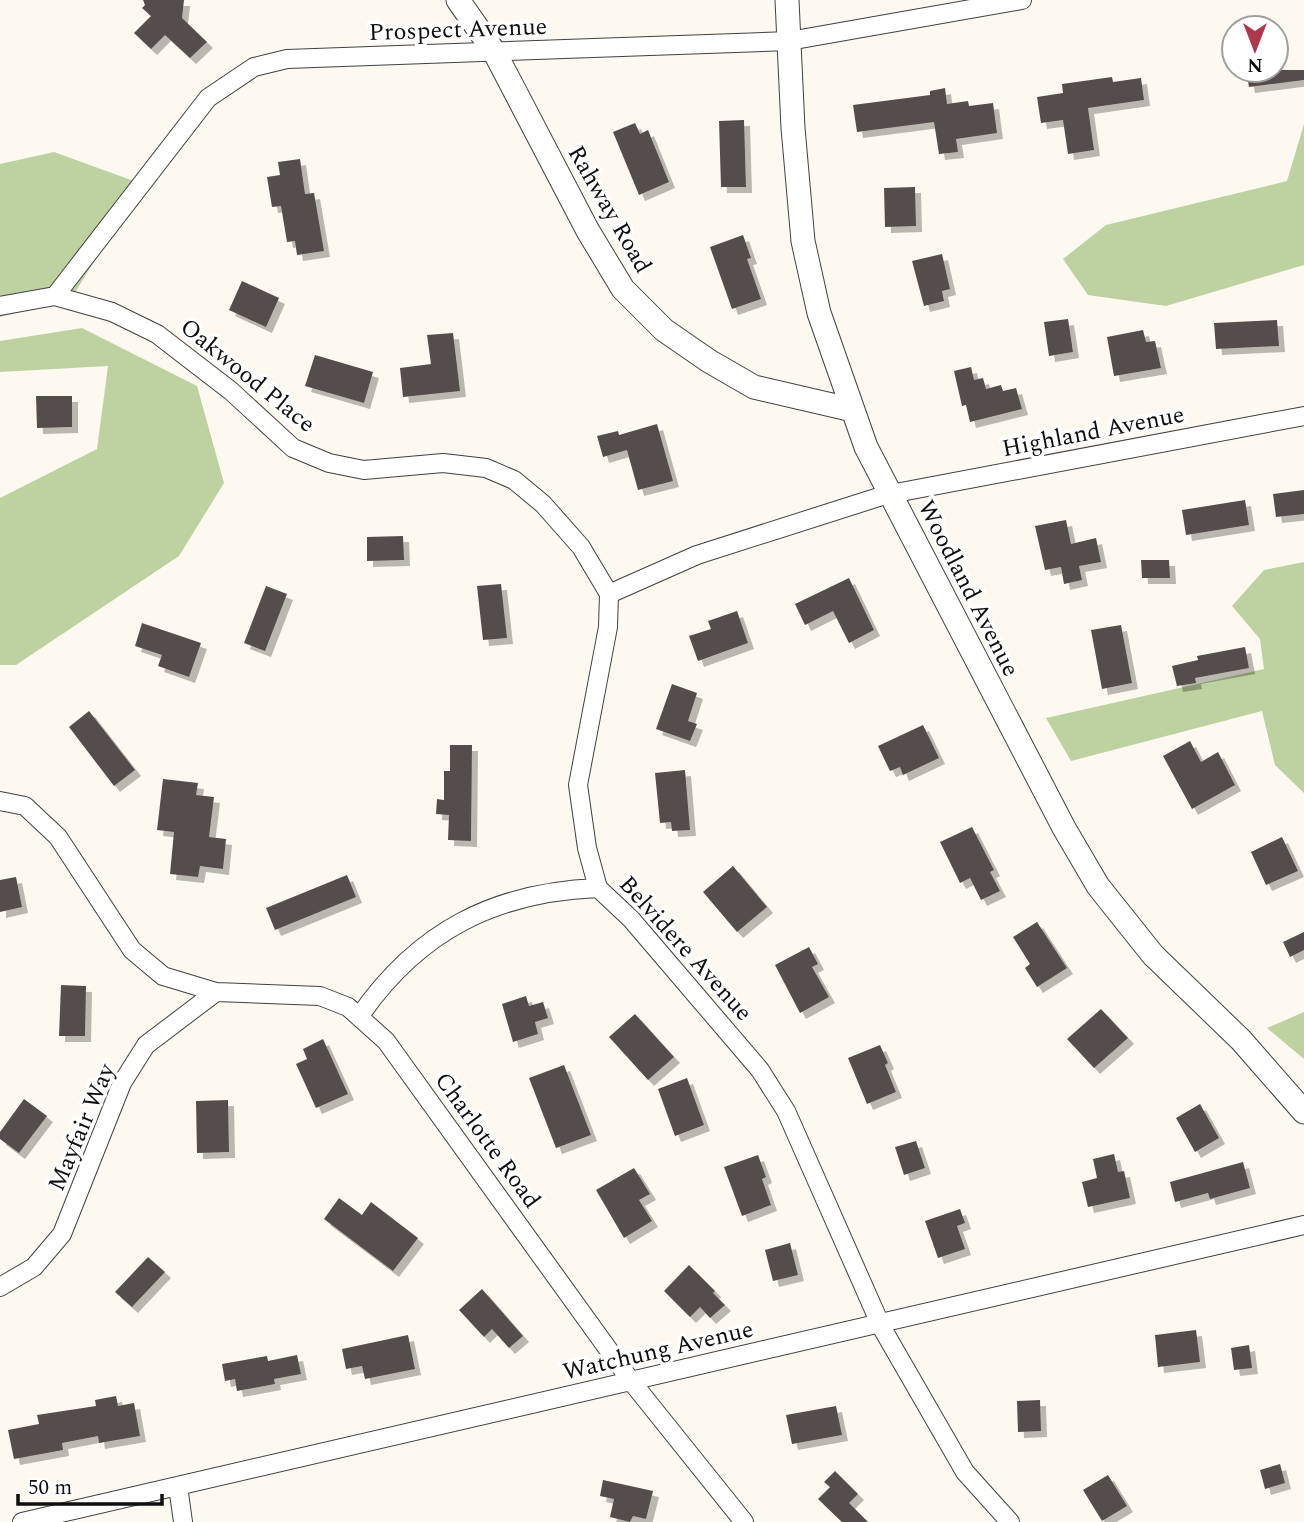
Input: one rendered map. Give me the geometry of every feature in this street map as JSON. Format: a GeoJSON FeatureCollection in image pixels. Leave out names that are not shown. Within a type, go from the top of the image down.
{"type":"FeatureCollection","features":[{"type":"Feature","properties":{"kind":"street","name":"Rahway Road"},"geometry":{"type":"LineString","coordinates":[[458,0],[495,53],[588,231],[623,289],[664,330],[709,361],[754,387],[853,410]]}},
{"type":"Feature","properties":{"kind":"street","name":"Woodland Avenue"},"geometry":{"type":"LineString","coordinates":[[787,0],[793,128],[803,241],[819,313],[866,447],[1064,828],[1098,886],[1153,955],[1241,1040],[1304,1112]]}},
{"type":"Feature","properties":{"kind":"street","name":"Prospect Avenue"},"geometry":{"type":"LineString","coordinates":[[55,296],[208,97],[254,67],[287,60],[789,41],[1022,0]]}},
{"type":"Feature","properties":{"kind":"street"},"geometry":{"type":"LineString","coordinates":[[0,306],[55,296]]}},
{"type":"Feature","properties":{"kind":"street","name":"Oakwood Place"},"geometry":{"type":"LineString","coordinates":[[55,296],[112,312],[157,334],[231,391],[293,448],[329,463],[364,470],[443,463],[486,468],[514,480],[543,505],[581,547],[609,594]]}},
{"type":"Feature","properties":{"kind":"street","name":"Highland Avenue"},"geometry":{"type":"LineString","coordinates":[[891,494],[1304,416]]}},
{"type":"Feature","properties":{"kind":"street"},"geometry":{"type":"LineString","coordinates":[[609,594],[697,555],[891,494]]}},
{"type":"Feature","properties":{"kind":"street","name":"Belvidere Avenue"},"geometry":{"type":"LineString","coordinates":[[609,594],[608,627],[578,785],[587,848],[598,888],[631,919],[760,1070],[773,1090],[786,1111],[880,1323],[965,1472],[1010,1522]]}},
{"type":"Feature","properties":{"kind":"street","name":"Charlotte Road"},"geometry":{"type":"LineString","coordinates":[[0,802],[25,806],[58,837],[132,950],[163,976],[216,992],[320,996],[348,1007],[386,1041],[631,1381],[744,1522]]}},
{"type":"Feature","properties":{"kind":"street"},"geometry":{"type":"LineString","coordinates":[[359,1017],[390,976],[411,956],[458,923],[502,904],[538,894],[598,888]]}},
{"type":"Feature","properties":{"kind":"street","name":"Mayfair Way"},"geometry":{"type":"LineString","coordinates":[[0,1287],[34,1267],[62,1234],[122,1083],[146,1045],[216,992]]}},
{"type":"Feature","properties":{"kind":"street","name":"Watchung Avenue"},"geometry":{"type":"LineString","coordinates":[[22,1522],[1304,1225]]}},
{"type":"Feature","properties":{"kind":"street"},"geometry":{"type":"LineString","coordinates":[[178,1486],[183,1522]]}},
{"type":"Feature","properties":{"kind":"green space"},"geometry":{"type":"Polygon","coordinates":[[[1304,124],[1304,265],[1166,306],[1088,295],[1063,259],[1106,225],[1287,181],[1304,124]]]}},
{"type":"Feature","properties":{"kind":"green space"},"geometry":{"type":"Polygon","coordinates":[[[54,152],[142,184],[71,299],[0,317],[0,164],[54,152]]]}},
{"type":"Feature","properties":{"kind":"green space"},"geometry":{"type":"Polygon","coordinates":[[[82,328],[197,386],[224,483],[179,556],[16,665],[0,665],[0,498],[97,449],[108,366],[0,372],[0,341],[82,328]]]}},
{"type":"Feature","properties":{"kind":"green space"},"geometry":{"type":"Polygon","coordinates":[[[1304,562],[1304,793],[1275,765],[1262,711],[1071,761],[1046,718],[1264,669],[1260,639],[1232,606],[1264,570],[1304,562]]]}},
{"type":"Feature","properties":{"kind":"green space"},"geometry":{"type":"Polygon","coordinates":[[[1304,1012],[1304,1059],[1267,1028],[1304,1012]]]}},
{"type":"Feature","properties":{"kind":"building"},"geometry":{"type":"Polygon","coordinates":[[[143,0],[184,0],[182,18],[207,42],[190,58],[165,35],[151,49],[134,33],[151,16],[142,8],[145,5],[143,0]]]}},
{"type":"Feature","properties":{"kind":"building"},"geometry":{"type":"Polygon","coordinates":[[[1290,70],[1304,70],[1304,80],[1290,82],[1290,70]]]}},
{"type":"Feature","properties":{"kind":"building"},"geometry":{"type":"Polygon","coordinates":[[[1112,77],[1113,82],[1141,78],[1144,100],[1088,108],[1094,150],[1068,154],[1063,120],[1041,123],[1037,97],[1063,93],[1062,84],[1112,77]]]}},
{"type":"Feature","properties":{"kind":"building"},"geometry":{"type":"Polygon","coordinates":[[[1248,84],[1273,84],[1249,87],[1248,84]]]}},
{"type":"Feature","properties":{"kind":"building"},"geometry":{"type":"Polygon","coordinates":[[[945,88],[947,104],[968,101],[969,106],[993,103],[997,133],[956,139],[958,152],[939,154],[934,122],[857,132],[853,105],[930,95],[930,91],[945,88]]]}},
{"type":"Feature","properties":{"kind":"building"},"geometry":{"type":"Polygon","coordinates":[[[744,120],[746,187],[721,187],[719,121],[744,120]]]}},
{"type":"Feature","properties":{"kind":"building"},"geometry":{"type":"Polygon","coordinates":[[[635,123],[640,134],[648,130],[669,182],[639,195],[613,132],[635,123]]]}},
{"type":"Feature","properties":{"kind":"building"},"geometry":{"type":"Polygon","coordinates":[[[300,159],[305,194],[314,193],[324,251],[297,255],[295,241],[287,242],[281,206],[272,207],[267,177],[280,175],[278,162],[300,159]]]}},
{"type":"Feature","properties":{"kind":"building"},"geometry":{"type":"Polygon","coordinates":[[[915,187],[916,226],[885,227],[884,188],[915,187]]]}},
{"type":"Feature","properties":{"kind":"building"},"geometry":{"type":"Polygon","coordinates":[[[743,235],[751,258],[747,259],[761,299],[732,309],[710,247],[743,235]]]}},
{"type":"Feature","properties":{"kind":"building"},"geometry":{"type":"Polygon","coordinates":[[[942,254],[950,289],[942,291],[944,301],[924,306],[912,261],[942,254]]]}},
{"type":"Feature","properties":{"kind":"building"},"geometry":{"type":"Polygon","coordinates":[[[242,281],[279,298],[266,327],[229,310],[242,281]]]}},
{"type":"Feature","properties":{"kind":"building"},"geometry":{"type":"Polygon","coordinates":[[[1068,319],[1073,352],[1049,356],[1044,322],[1068,319]]]}},
{"type":"Feature","properties":{"kind":"building"},"geometry":{"type":"Polygon","coordinates":[[[1277,320],[1279,346],[1216,349],[1214,323],[1277,320]]]}},
{"type":"Feature","properties":{"kind":"building"},"geometry":{"type":"Polygon","coordinates":[[[1143,330],[1146,342],[1155,341],[1161,368],[1114,376],[1107,337],[1143,330]]]}},
{"type":"Feature","properties":{"kind":"building"},"geometry":{"type":"Polygon","coordinates":[[[453,333],[460,391],[403,397],[400,368],[431,364],[427,335],[453,333]]]}},
{"type":"Feature","properties":{"kind":"building"},"geometry":{"type":"Polygon","coordinates":[[[315,355],[373,372],[364,403],[305,386],[315,355]]]}},
{"type":"Feature","properties":{"kind":"building"},"geometry":{"type":"Polygon","coordinates":[[[971,367],[974,380],[983,378],[986,389],[1001,385],[1003,391],[1016,388],[1022,409],[970,422],[966,405],[962,406],[954,371],[971,367]]]}},
{"type":"Feature","properties":{"kind":"building"},"geometry":{"type":"Polygon","coordinates":[[[36,396],[72,396],[72,427],[37,428],[36,396]]]}},
{"type":"Feature","properties":{"kind":"building"},"geometry":{"type":"Polygon","coordinates":[[[657,424],[673,481],[638,490],[627,450],[603,457],[597,436],[618,431],[619,435],[657,424]]]}},
{"type":"Feature","properties":{"kind":"building"},"geometry":{"type":"Polygon","coordinates":[[[1304,490],[1304,514],[1276,517],[1273,494],[1304,490]]]}},
{"type":"Feature","properties":{"kind":"building"},"geometry":{"type":"Polygon","coordinates":[[[1245,500],[1249,525],[1186,535],[1182,510],[1245,500]]]}},
{"type":"Feature","properties":{"kind":"building"},"geometry":{"type":"Polygon","coordinates":[[[1066,520],[1071,544],[1096,538],[1101,562],[1079,566],[1082,580],[1064,584],[1061,567],[1045,570],[1035,526],[1066,520]]]}},
{"type":"Feature","properties":{"kind":"building"},"geometry":{"type":"Polygon","coordinates":[[[403,536],[404,560],[367,561],[367,537],[403,536]]]}},
{"type":"Feature","properties":{"kind":"building"},"geometry":{"type":"Polygon","coordinates":[[[1141,560],[1169,560],[1170,578],[1142,578],[1141,560]]]}},
{"type":"Feature","properties":{"kind":"building"},"geometry":{"type":"Polygon","coordinates":[[[849,578],[874,630],[849,643],[833,611],[805,625],[795,604],[849,578]]]}},
{"type":"Feature","properties":{"kind":"building"},"geometry":{"type":"Polygon","coordinates":[[[501,584],[507,638],[483,640],[477,586],[501,584]]]}},
{"type":"Feature","properties":{"kind":"building"},"geometry":{"type":"Polygon","coordinates":[[[266,586],[287,594],[265,651],[244,643],[266,586]]]}},
{"type":"Feature","properties":{"kind":"building"},"geometry":{"type":"Polygon","coordinates":[[[737,611],[748,643],[698,661],[689,636],[711,629],[708,621],[737,611]]]}},
{"type":"Feature","properties":{"kind":"building"},"geometry":{"type":"Polygon","coordinates":[[[142,623],[201,643],[189,677],[158,666],[162,655],[135,646],[142,623]]]}},
{"type":"Feature","properties":{"kind":"building"},"geometry":{"type":"Polygon","coordinates":[[[1121,625],[1132,683],[1102,689],[1091,630],[1121,625]]]}},
{"type":"Feature","properties":{"kind":"building"},"geometry":{"type":"Polygon","coordinates":[[[1245,647],[1249,668],[1195,678],[1196,683],[1177,686],[1172,666],[1198,660],[1197,656],[1245,647]]]}},
{"type":"Feature","properties":{"kind":"building"},"geometry":{"type":"Polygon","coordinates":[[[672,684],[697,693],[688,721],[697,724],[690,741],[656,729],[672,684]]]}},
{"type":"Feature","properties":{"kind":"building"},"geometry":{"type":"Polygon","coordinates":[[[89,711],[135,770],[114,786],[69,727],[89,711]]]}},
{"type":"Feature","properties":{"kind":"building"},"geometry":{"type":"Polygon","coordinates":[[[923,725],[939,758],[903,775],[900,767],[890,771],[878,746],[923,725]]]}},
{"type":"Feature","properties":{"kind":"building"},"geometry":{"type":"Polygon","coordinates":[[[1190,741],[1201,762],[1218,752],[1235,785],[1192,809],[1163,756],[1190,741]]]}},
{"type":"Feature","properties":{"kind":"building"},"geometry":{"type":"Polygon","coordinates":[[[450,745],[472,745],[471,841],[448,840],[449,815],[436,814],[437,799],[444,800],[444,771],[450,771],[450,745]]]}},
{"type":"Feature","properties":{"kind":"building"},"geometry":{"type":"Polygon","coordinates":[[[685,770],[690,830],[672,831],[671,822],[660,823],[655,773],[685,770]]]}},
{"type":"Feature","properties":{"kind":"building"},"geometry":{"type":"Polygon","coordinates":[[[163,779],[198,783],[196,795],[214,797],[209,837],[226,839],[223,869],[200,866],[198,877],[170,874],[174,832],[157,830],[163,779]]]}},
{"type":"Feature","properties":{"kind":"building"},"geometry":{"type":"Polygon","coordinates":[[[972,827],[994,870],[990,872],[1000,891],[981,900],[970,878],[960,883],[940,842],[972,827]]]}},
{"type":"Feature","properties":{"kind":"building"},"geometry":{"type":"Polygon","coordinates":[[[1282,837],[1298,871],[1266,885],[1251,852],[1282,837]]]}},
{"type":"Feature","properties":{"kind":"building"},"geometry":{"type":"Polygon","coordinates":[[[733,866],[767,907],[737,932],[703,892],[733,866]]]}},
{"type":"Feature","properties":{"kind":"building"},"geometry":{"type":"Polygon","coordinates":[[[347,875],[356,897],[275,930],[266,908],[347,875]]]}},
{"type":"Feature","properties":{"kind":"building"},"geometry":{"type":"Polygon","coordinates":[[[16,877],[22,907],[0,912],[0,880],[16,877]]]}},
{"type":"Feature","properties":{"kind":"building"},"geometry":{"type":"Polygon","coordinates":[[[1037,922],[1067,968],[1037,987],[1025,968],[1030,964],[1013,937],[1037,922]]]}},
{"type":"Feature","properties":{"kind":"building"},"geometry":{"type":"Polygon","coordinates":[[[1304,932],[1304,950],[1290,957],[1283,942],[1304,932]]]}},
{"type":"Feature","properties":{"kind":"building"},"geometry":{"type":"Polygon","coordinates":[[[809,947],[818,964],[812,967],[829,997],[800,1013],[775,965],[809,947]]]}},
{"type":"Feature","properties":{"kind":"building"},"geometry":{"type":"Polygon","coordinates":[[[61,985],[86,986],[85,1036],[59,1036],[61,985]]]}},
{"type":"Feature","properties":{"kind":"building"},"geometry":{"type":"Polygon","coordinates":[[[526,996],[529,1006],[543,1002],[548,1018],[535,1022],[538,1034],[513,1042],[502,1004],[526,996]]]}},
{"type":"Feature","properties":{"kind":"building"},"geometry":{"type":"Polygon","coordinates":[[[1101,1009],[1128,1038],[1094,1068],[1067,1039],[1101,1009]]]}},
{"type":"Feature","properties":{"kind":"building"},"geometry":{"type":"Polygon","coordinates":[[[635,1014],[674,1057],[648,1080],[609,1037],[635,1014]]]}},
{"type":"Feature","properties":{"kind":"building"},"geometry":{"type":"Polygon","coordinates":[[[323,1039],[348,1094],[316,1108],[296,1064],[307,1059],[303,1049],[323,1039]]]}},
{"type":"Feature","properties":{"kind":"building"},"geometry":{"type":"Polygon","coordinates":[[[880,1045],[896,1092],[867,1104],[848,1058],[880,1045]]]}},
{"type":"Feature","properties":{"kind":"building"},"geometry":{"type":"Polygon","coordinates":[[[564,1065],[591,1135],[556,1148],[529,1078],[564,1065]]]}},
{"type":"Feature","properties":{"kind":"building"},"geometry":{"type":"Polygon","coordinates":[[[687,1078],[704,1125],[675,1136],[658,1089],[687,1078]]]}},
{"type":"Feature","properties":{"kind":"building"},"geometry":{"type":"Polygon","coordinates":[[[24,1099],[47,1116],[19,1153],[0,1139],[0,1132],[24,1099]]]}},
{"type":"Feature","properties":{"kind":"building"},"geometry":{"type":"Polygon","coordinates":[[[228,1100],[229,1152],[197,1153],[196,1101],[228,1100]]]}},
{"type":"Feature","properties":{"kind":"building"},"geometry":{"type":"Polygon","coordinates":[[[1200,1104],[1219,1138],[1195,1152],[1176,1118],[1200,1104]]]}},
{"type":"Feature","properties":{"kind":"building"},"geometry":{"type":"Polygon","coordinates":[[[916,1141],[925,1168],[904,1175],[895,1147],[916,1141]]]}},
{"type":"Feature","properties":{"kind":"building"},"geometry":{"type":"Polygon","coordinates":[[[1114,1154],[1118,1172],[1124,1171],[1130,1198],[1088,1207],[1082,1182],[1097,1178],[1093,1159],[1114,1154]]]}},
{"type":"Feature","properties":{"kind":"building"},"geometry":{"type":"Polygon","coordinates":[[[758,1155],[766,1177],[762,1179],[771,1205],[742,1216],[724,1167],[758,1155]]]}},
{"type":"Feature","properties":{"kind":"building"},"geometry":{"type":"Polygon","coordinates":[[[1243,1162],[1250,1188],[1210,1199],[1208,1193],[1175,1202],[1170,1182],[1243,1162]]]}},
{"type":"Feature","properties":{"kind":"building"},"geometry":{"type":"Polygon","coordinates":[[[634,1168],[650,1194],[639,1200],[652,1221],[624,1238],[596,1190],[634,1168]]]}},
{"type":"Feature","properties":{"kind":"building"},"geometry":{"type":"Polygon","coordinates":[[[339,1198],[362,1215],[371,1202],[418,1238],[393,1271],[324,1219],[339,1198]]]}},
{"type":"Feature","properties":{"kind":"building"},"geometry":{"type":"Polygon","coordinates":[[[960,1209],[965,1223],[957,1226],[965,1249],[938,1258],[925,1221],[960,1209]]]}},
{"type":"Feature","properties":{"kind":"building"},"geometry":{"type":"Polygon","coordinates":[[[790,1243],[798,1275],[773,1281],[765,1250],[790,1243]]]}},
{"type":"Feature","properties":{"kind":"building"},"geometry":{"type":"Polygon","coordinates":[[[148,1257],[165,1272],[132,1307],[115,1292],[148,1257]]]}},
{"type":"Feature","properties":{"kind":"building"},"geometry":{"type":"Polygon","coordinates":[[[689,1265],[725,1305],[710,1318],[700,1307],[690,1317],[664,1291],[689,1265]]]}},
{"type":"Feature","properties":{"kind":"building"},"geometry":{"type":"Polygon","coordinates":[[[482,1289],[523,1336],[509,1348],[492,1329],[484,1337],[459,1310],[482,1289]]]}},
{"type":"Feature","properties":{"kind":"building"},"geometry":{"type":"Polygon","coordinates":[[[1196,1330],[1200,1362],[1158,1367],[1155,1335],[1196,1330]]]}},
{"type":"Feature","properties":{"kind":"building"},"geometry":{"type":"Polygon","coordinates":[[[408,1335],[415,1369],[365,1379],[362,1366],[346,1369],[342,1349],[408,1335]]]}},
{"type":"Feature","properties":{"kind":"building"},"geometry":{"type":"Polygon","coordinates":[[[1249,1345],[1252,1368],[1234,1370],[1231,1348],[1249,1345]]]}},
{"type":"Feature","properties":{"kind":"building"},"geometry":{"type":"Polygon","coordinates":[[[297,1355],[301,1374],[274,1379],[275,1384],[237,1391],[235,1379],[225,1381],[222,1364],[267,1356],[268,1361],[297,1355]]]}},
{"type":"Feature","properties":{"kind":"building"},"geometry":{"type":"Polygon","coordinates":[[[116,1396],[118,1406],[134,1403],[140,1436],[99,1443],[98,1436],[62,1443],[63,1450],[14,1459],[8,1430],[39,1424],[37,1415],[96,1406],[95,1400],[116,1396]]]}},
{"type":"Feature","properties":{"kind":"building"},"geometry":{"type":"Polygon","coordinates":[[[1040,1400],[1041,1431],[1018,1432],[1017,1401],[1040,1400]]]}},
{"type":"Feature","properties":{"kind":"building"},"geometry":{"type":"Polygon","coordinates":[[[836,1406],[842,1435],[792,1444],[786,1415],[836,1406]]]}},
{"type":"Feature","properties":{"kind":"building"},"geometry":{"type":"Polygon","coordinates":[[[1280,1464],[1285,1483],[1265,1489],[1260,1470],[1280,1464]]]}},
{"type":"Feature","properties":{"kind":"building"},"geometry":{"type":"Polygon","coordinates":[[[835,1471],[858,1494],[849,1503],[868,1522],[842,1522],[818,1499],[830,1487],[824,1482],[835,1471]]]}},
{"type":"Feature","properties":{"kind":"building"},"geometry":{"type":"Polygon","coordinates":[[[1108,1475],[1127,1506],[1102,1521],[1083,1490],[1108,1475]]]}},
{"type":"Feature","properties":{"kind":"building"},"geometry":{"type":"Polygon","coordinates":[[[603,1480],[653,1491],[646,1519],[633,1516],[630,1522],[610,1517],[614,1499],[600,1496],[603,1480]]]}}]}
